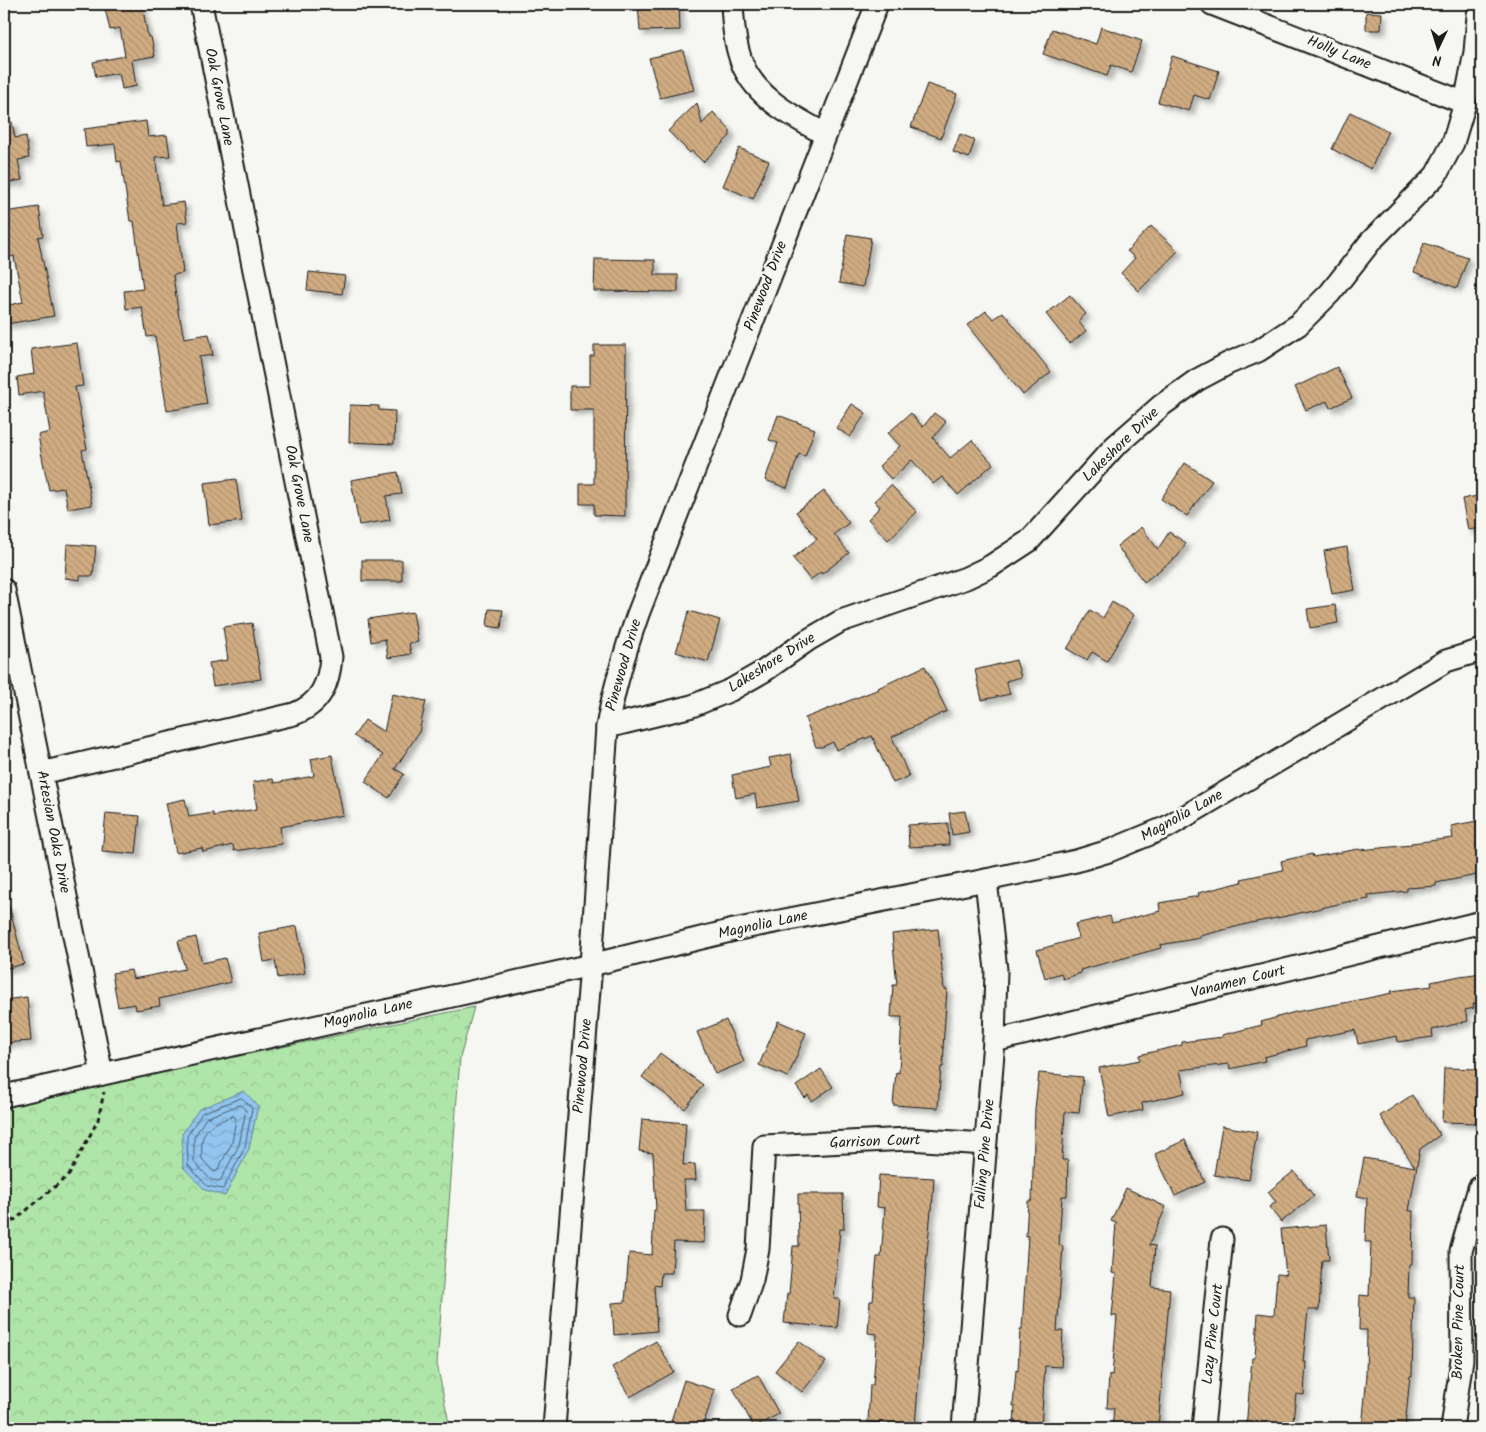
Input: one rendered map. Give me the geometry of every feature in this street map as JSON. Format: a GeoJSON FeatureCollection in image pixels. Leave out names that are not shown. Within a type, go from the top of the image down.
{"type":"FeatureCollection","features":[{"type":"Feature","properties":{"kind":"street","name":"Oak Grove Lane"},"geometry":{"type":"LineString","coordinates":[[41,772],[294,714],[314,703],[322,694],[330,672],[331,657],[201,4]]}},
{"type":"Feature","properties":{"kind":"street"},"geometry":{"type":"LineString","coordinates":[[732,4],[733,25],[739,56],[752,82],[789,115],[825,134]]}},
{"type":"Feature","properties":{"kind":"street","name":"Pinewood Drive"},"geometry":{"type":"LineString","coordinates":[[554,1428],[591,965],[607,727],[615,687],[624,652],[638,614],[877,4]]}},
{"type":"Feature","properties":{"kind":"street","name":"Holly Lane"},"geometry":{"type":"LineString","coordinates":[[1212,4],[1465,103]]}},
{"type":"Feature","properties":{"kind":"street","name":"Lakeshore Drive"},"geometry":{"type":"LineString","coordinates":[[607,727],[692,706],[731,690],[841,621],[966,578],[990,566],[1029,541],[1114,448],[1162,406],[1197,380],[1229,363],[1258,351],[1298,326],[1330,293],[1371,241],[1436,176],[1453,143],[1465,103],[1475,52],[1479,4]]}},
{"type":"Feature","properties":{"kind":"street","name":"Artesian Oaks Drive"},"geometry":{"type":"LineString","coordinates":[[4,590],[102,1074]]}},
{"type":"Feature","properties":{"kind":"street","name":"Magnolia Lane"},"geometry":{"type":"LineString","coordinates":[[4,1096],[591,965],[734,930],[1076,861],[1126,845],[1167,827],[1446,662],[1482,650]]}},
{"type":"Feature","properties":{"kind":"street","name":"Falling Pine Drive"},"geometry":{"type":"LineString","coordinates":[[964,1428],[994,1041],[996,970],[986,880]]}},
{"type":"Feature","properties":{"kind":"street","name":"Vanamen Court"},"geometry":{"type":"LineString","coordinates":[[994,1041],[1482,922]]}},
{"type":"Feature","properties":{"kind":"street","name":"Garrison Court"},"geometry":{"type":"LineString","coordinates":[[740,1315],[752,1280],[758,1249],[764,1146],[909,1139],[985,1144]]}},
{"type":"Feature","properties":{"kind":"street","name":"Broken Pine Court"},"geometry":{"type":"LineString","coordinates":[[1452,1428],[1462,1359],[1461,1251],[1479,1188]]}},
{"type":"Feature","properties":{"kind":"street","name":"Lazy Pine Court"},"geometry":{"type":"LineString","coordinates":[[1203,1428],[1222,1240]]}},
{"type":"Feature","properties":{"kind":"path"},"geometry":{"type":"LineString","coordinates":[[4,1226],[16,1219],[69,1175],[98,1120],[104,1095],[102,1074]]}},
{"type":"Feature","properties":{"kind":"green space"},"geometry":{"type":"Polygon","coordinates":[[[474,1007],[460,1058],[437,1364],[450,1428],[4,1428],[4,1105],[474,1007]]]}},
{"type":"Feature","properties":{"kind":"water"},"geometry":{"type":"Polygon","coordinates":[[[244,1091],[258,1106],[249,1149],[225,1196],[205,1190],[183,1167],[182,1134],[199,1109],[244,1091]]]}},
{"type":"Feature","properties":{"kind":"building"},"geometry":{"type":"Polygon","coordinates":[[[104,4],[142,4],[148,37],[151,37],[155,56],[132,60],[136,86],[122,89],[119,73],[96,77],[93,62],[125,56],[120,28],[110,30],[104,4]]]}},
{"type":"Feature","properties":{"kind":"building"},"geometry":{"type":"Polygon","coordinates":[[[638,4],[679,4],[680,30],[640,31],[638,4]]]}},
{"type":"Feature","properties":{"kind":"building"},"geometry":{"type":"Polygon","coordinates":[[[1366,12],[1382,13],[1381,30],[1366,30],[1366,12]]]}},
{"type":"Feature","properties":{"kind":"building"},"geometry":{"type":"Polygon","coordinates":[[[1101,27],[1142,41],[1131,72],[1111,65],[1107,76],[1043,54],[1052,29],[1096,44],[1101,27]]]}},
{"type":"Feature","properties":{"kind":"building"},"geometry":{"type":"Polygon","coordinates":[[[683,50],[694,90],[660,98],[649,58],[683,50]]]}},
{"type":"Feature","properties":{"kind":"building"},"geometry":{"type":"Polygon","coordinates":[[[1172,56],[1219,71],[1210,100],[1194,95],[1189,111],[1158,102],[1172,56]]]}},
{"type":"Feature","properties":{"kind":"building"},"geometry":{"type":"Polygon","coordinates":[[[927,84],[957,94],[941,138],[911,127],[927,84]]]}},
{"type":"Feature","properties":{"kind":"building"},"geometry":{"type":"Polygon","coordinates":[[[697,103],[702,124],[713,112],[730,130],[730,136],[703,162],[692,151],[690,153],[668,131],[697,103]]]}},
{"type":"Feature","properties":{"kind":"building"},"geometry":{"type":"Polygon","coordinates":[[[1350,112],[1388,131],[1371,169],[1332,149],[1350,112]]]}},
{"type":"Feature","properties":{"kind":"building"},"geometry":{"type":"Polygon","coordinates":[[[146,121],[148,137],[167,135],[170,156],[155,157],[162,205],[184,202],[187,222],[177,223],[183,273],[173,275],[184,338],[209,334],[213,355],[199,357],[207,404],[167,411],[155,336],[147,337],[142,307],[126,309],[124,291],[143,289],[134,221],[130,221],[121,161],[117,162],[115,144],[86,147],[84,129],[146,121]]]}},
{"type":"Feature","properties":{"kind":"building"},"geometry":{"type":"Polygon","coordinates":[[[4,122],[12,122],[15,138],[26,136],[29,158],[18,160],[22,180],[4,183],[4,122]]]}},
{"type":"Feature","properties":{"kind":"building"},"geometry":{"type":"Polygon","coordinates":[[[960,134],[975,140],[969,158],[953,152],[960,134]]]}},
{"type":"Feature","properties":{"kind":"building"},"geometry":{"type":"Polygon","coordinates":[[[739,148],[769,161],[753,199],[723,186],[739,148]]]}},
{"type":"Feature","properties":{"kind":"building"},"geometry":{"type":"Polygon","coordinates":[[[39,207],[43,236],[38,237],[54,316],[6,324],[4,306],[23,302],[14,256],[8,257],[4,232],[4,212],[39,207]]]}},
{"type":"Feature","properties":{"kind":"building"},"geometry":{"type":"Polygon","coordinates":[[[1151,226],[1178,251],[1139,291],[1121,273],[1135,258],[1127,251],[1151,226]]]}},
{"type":"Feature","properties":{"kind":"building"},"geometry":{"type":"Polygon","coordinates":[[[847,234],[871,238],[863,287],[839,283],[847,234]]]}},
{"type":"Feature","properties":{"kind":"building"},"geometry":{"type":"Polygon","coordinates":[[[1424,243],[1468,258],[1457,288],[1414,272],[1424,243]]]}},
{"type":"Feature","properties":{"kind":"building"},"geometry":{"type":"Polygon","coordinates":[[[595,259],[655,260],[655,275],[678,275],[678,292],[594,291],[595,259]]]}},
{"type":"Feature","properties":{"kind":"building"},"geometry":{"type":"Polygon","coordinates":[[[309,272],[345,276],[342,294],[307,290],[309,272]]]}},
{"type":"Feature","properties":{"kind":"building"},"geometry":{"type":"Polygon","coordinates":[[[1070,295],[1086,314],[1078,321],[1086,331],[1070,344],[1046,314],[1070,295]]]}},
{"type":"Feature","properties":{"kind":"building"},"geometry":{"type":"Polygon","coordinates":[[[986,311],[993,319],[1003,312],[1051,372],[1023,395],[967,325],[986,311]]]}},
{"type":"Feature","properties":{"kind":"building"},"geometry":{"type":"Polygon","coordinates":[[[77,343],[83,386],[75,387],[87,449],[82,450],[92,505],[68,509],[64,488],[49,490],[42,457],[38,435],[50,432],[43,391],[19,395],[17,377],[34,374],[31,349],[77,343]]]}},
{"type":"Feature","properties":{"kind":"building"},"geometry":{"type":"Polygon","coordinates":[[[594,345],[626,345],[625,516],[594,515],[594,504],[580,504],[580,484],[594,484],[594,410],[570,410],[570,386],[590,386],[590,356],[594,356],[594,345]]]}},
{"type":"Feature","properties":{"kind":"building"},"geometry":{"type":"Polygon","coordinates":[[[1337,367],[1352,398],[1330,408],[1327,401],[1306,410],[1295,387],[1337,367]]]}},
{"type":"Feature","properties":{"kind":"building"},"geometry":{"type":"Polygon","coordinates":[[[852,404],[866,413],[850,437],[836,428],[852,404]]]}},
{"type":"Feature","properties":{"kind":"building"},"geometry":{"type":"Polygon","coordinates":[[[350,405],[379,406],[379,410],[395,411],[394,444],[349,442],[350,405]]]}},
{"type":"Feature","properties":{"kind":"building"},"geometry":{"type":"Polygon","coordinates":[[[911,413],[923,427],[934,413],[946,422],[933,438],[950,458],[972,440],[993,464],[958,495],[942,477],[933,484],[912,460],[891,479],[879,466],[900,446],[888,433],[911,413]]]}},
{"type":"Feature","properties":{"kind":"building"},"geometry":{"type":"Polygon","coordinates":[[[778,415],[815,429],[805,456],[799,454],[787,488],[765,480],[778,443],[769,440],[778,415]]]}},
{"type":"Feature","properties":{"kind":"building"},"geometry":{"type":"Polygon","coordinates":[[[1185,463],[1212,481],[1187,516],[1161,499],[1185,463]]]}},
{"type":"Feature","properties":{"kind":"building"},"geometry":{"type":"Polygon","coordinates":[[[398,472],[402,494],[386,496],[390,520],[359,525],[351,480],[398,472]]]}},
{"type":"Feature","properties":{"kind":"building"},"geometry":{"type":"Polygon","coordinates":[[[236,479],[242,521],[209,525],[204,483],[236,479]]]}},
{"type":"Feature","properties":{"kind":"building"},"geometry":{"type":"Polygon","coordinates":[[[891,485],[917,512],[888,540],[868,519],[880,507],[874,501],[891,485]]]}},
{"type":"Feature","properties":{"kind":"building"},"geometry":{"type":"Polygon","coordinates":[[[824,491],[849,523],[834,534],[849,553],[822,574],[821,572],[810,580],[793,558],[817,539],[796,512],[824,491]]]}},
{"type":"Feature","properties":{"kind":"building"},"geometry":{"type":"Polygon","coordinates":[[[1482,495],[1482,528],[1468,530],[1462,499],[1482,495]]]}},
{"type":"Feature","properties":{"kind":"building"},"geometry":{"type":"Polygon","coordinates":[[[1141,527],[1158,549],[1169,532],[1186,543],[1178,556],[1144,582],[1117,546],[1141,527]]]}},
{"type":"Feature","properties":{"kind":"building"},"geometry":{"type":"Polygon","coordinates":[[[67,544],[96,546],[93,576],[80,576],[80,580],[65,578],[67,544]]]}},
{"type":"Feature","properties":{"kind":"building"},"geometry":{"type":"Polygon","coordinates":[[[1347,547],[1355,590],[1332,594],[1324,551],[1347,547]]]}},
{"type":"Feature","properties":{"kind":"building"},"geometry":{"type":"Polygon","coordinates":[[[362,560],[402,560],[402,581],[362,581],[362,560]]]}},
{"type":"Feature","properties":{"kind":"building"},"geometry":{"type":"Polygon","coordinates":[[[1112,602],[1134,615],[1107,661],[1092,652],[1087,660],[1067,649],[1090,610],[1103,618],[1112,602]]]}},
{"type":"Feature","properties":{"kind":"building"},"geometry":{"type":"Polygon","coordinates":[[[1335,605],[1338,623],[1310,628],[1307,609],[1335,605]]]}},
{"type":"Feature","properties":{"kind":"building"},"geometry":{"type":"Polygon","coordinates":[[[489,609],[503,610],[501,628],[487,626],[489,609]]]}},
{"type":"Feature","properties":{"kind":"building"},"geometry":{"type":"Polygon","coordinates":[[[689,611],[720,620],[708,662],[676,652],[689,611]]]}},
{"type":"Feature","properties":{"kind":"building"},"geometry":{"type":"Polygon","coordinates":[[[413,612],[418,642],[409,643],[411,654],[388,658],[385,639],[371,642],[368,619],[413,612]]]}},
{"type":"Feature","properties":{"kind":"building"},"geometry":{"type":"Polygon","coordinates":[[[252,623],[261,679],[213,686],[209,663],[228,660],[223,627],[252,623]]]}},
{"type":"Feature","properties":{"kind":"building"},"geometry":{"type":"Polygon","coordinates":[[[1016,660],[1021,677],[1006,681],[1010,694],[982,700],[975,670],[1016,660]]]}},
{"type":"Feature","properties":{"kind":"building"},"geometry":{"type":"Polygon","coordinates":[[[925,666],[947,711],[892,737],[909,776],[893,783],[872,736],[836,750],[833,742],[822,747],[816,747],[805,718],[879,689],[925,666]]]}},
{"type":"Feature","properties":{"kind":"building"},"geometry":{"type":"Polygon","coordinates":[[[392,694],[426,701],[419,732],[395,769],[404,774],[389,798],[365,782],[383,755],[354,736],[365,720],[384,732],[392,694]]]}},
{"type":"Feature","properties":{"kind":"building"},"geometry":{"type":"Polygon","coordinates":[[[791,754],[799,801],[757,808],[755,794],[736,798],[732,775],[771,767],[769,758],[791,754]]]}},
{"type":"Feature","properties":{"kind":"building"},"geometry":{"type":"Polygon","coordinates":[[[332,755],[343,815],[280,827],[282,844],[234,851],[233,845],[203,852],[202,848],[176,853],[166,803],[185,799],[189,817],[213,813],[213,816],[257,809],[253,782],[273,779],[274,783],[314,776],[311,759],[332,755]]]}},
{"type":"Feature","properties":{"kind":"building"},"geometry":{"type":"Polygon","coordinates":[[[965,811],[969,832],[952,835],[949,813],[965,811]]]}},
{"type":"Feature","properties":{"kind":"building"},"geometry":{"type":"Polygon","coordinates":[[[106,813],[140,816],[136,854],[102,851],[106,813]]]}},
{"type":"Feature","properties":{"kind":"building"},"geometry":{"type":"Polygon","coordinates":[[[1482,820],[1482,874],[1436,883],[1436,886],[1407,888],[1407,891],[1368,895],[1369,899],[1351,901],[1251,923],[1200,936],[1200,938],[1160,945],[1161,948],[1080,970],[1081,973],[1063,979],[1061,973],[1045,978],[1037,950],[1079,938],[1075,924],[1110,916],[1112,923],[1160,911],[1159,903],[1199,896],[1198,893],[1242,882],[1241,879],[1283,870],[1281,861],[1312,854],[1313,857],[1359,849],[1411,845],[1411,843],[1453,838],[1451,826],[1482,820]]]}},
{"type":"Feature","properties":{"kind":"building"},"geometry":{"type":"Polygon","coordinates":[[[948,823],[949,845],[909,847],[908,825],[948,823]]]}},
{"type":"Feature","properties":{"kind":"building"},"geometry":{"type":"Polygon","coordinates":[[[9,906],[24,964],[4,969],[4,907],[9,906]]]}},
{"type":"Feature","properties":{"kind":"building"},"geometry":{"type":"Polygon","coordinates":[[[297,926],[305,973],[278,978],[275,960],[264,962],[259,933],[297,926]]]}},
{"type":"Feature","properties":{"kind":"building"},"geometry":{"type":"Polygon","coordinates":[[[938,929],[944,989],[947,989],[943,1067],[941,1067],[938,1108],[893,1105],[896,1072],[899,1073],[902,1017],[891,1017],[893,985],[897,985],[892,934],[938,929]]]}},
{"type":"Feature","properties":{"kind":"building"},"geometry":{"type":"Polygon","coordinates":[[[196,937],[202,963],[225,958],[231,982],[159,999],[160,1006],[136,1010],[135,1004],[118,1007],[112,973],[131,970],[133,979],[185,969],[178,941],[196,937]]]}},
{"type":"Feature","properties":{"kind":"building"},"geometry":{"type":"Polygon","coordinates":[[[1482,973],[1482,1003],[1473,1004],[1474,1008],[1465,1010],[1468,1021],[1432,1030],[1433,1037],[1398,1042],[1397,1036],[1358,1044],[1355,1030],[1305,1040],[1306,1046],[1264,1057],[1265,1061],[1230,1069],[1229,1064],[1180,1070],[1185,1093],[1142,1103],[1143,1110],[1109,1117],[1099,1068],[1140,1060],[1139,1055],[1182,1045],[1182,1042],[1223,1037],[1222,1035],[1262,1025],[1261,1022],[1295,1012],[1392,993],[1391,991],[1432,986],[1431,982],[1482,973]]]}},
{"type":"Feature","properties":{"kind":"building"},"geometry":{"type":"Polygon","coordinates":[[[27,997],[31,1041],[4,1043],[4,1000],[27,997]]]}},
{"type":"Feature","properties":{"kind":"building"},"geometry":{"type":"Polygon","coordinates":[[[726,1020],[744,1062],[715,1074],[697,1032],[726,1020]]]}},
{"type":"Feature","properties":{"kind":"building"},"geometry":{"type":"Polygon","coordinates":[[[778,1021],[806,1033],[788,1077],[759,1065],[778,1021]]]}},
{"type":"Feature","properties":{"kind":"building"},"geometry":{"type":"Polygon","coordinates":[[[660,1053],[703,1085],[685,1109],[642,1077],[660,1053]]]}},
{"type":"Feature","properties":{"kind":"building"},"geometry":{"type":"Polygon","coordinates":[[[1444,1068],[1479,1069],[1476,1123],[1442,1122],[1444,1068]]]}},
{"type":"Feature","properties":{"kind":"building"},"geometry":{"type":"Polygon","coordinates":[[[821,1069],[833,1087],[812,1101],[808,1095],[805,1098],[796,1086],[821,1069]]]}},
{"type":"Feature","properties":{"kind":"building"},"geometry":{"type":"Polygon","coordinates":[[[1039,1073],[1083,1077],[1079,1113],[1065,1112],[1062,1160],[1068,1160],[1067,1196],[1062,1196],[1059,1245],[1063,1246],[1057,1331],[1063,1331],[1061,1367],[1045,1366],[1041,1428],[1014,1428],[1015,1406],[1013,1406],[1016,1370],[1018,1371],[1020,1329],[1022,1329],[1028,1236],[1026,1236],[1028,1201],[1032,1201],[1035,1109],[1039,1073]]]}},
{"type":"Feature","properties":{"kind":"building"},"geometry":{"type":"Polygon","coordinates":[[[1412,1095],[1440,1135],[1420,1149],[1409,1211],[1413,1211],[1412,1264],[1409,1264],[1408,1297],[1414,1297],[1412,1376],[1410,1376],[1405,1428],[1362,1428],[1367,1375],[1367,1330],[1359,1330],[1360,1295],[1369,1296],[1371,1242],[1365,1242],[1367,1198],[1357,1196],[1364,1158],[1415,1167],[1380,1116],[1412,1095]]]}},
{"type":"Feature","properties":{"kind":"building"},"geometry":{"type":"Polygon","coordinates":[[[642,1119],[686,1123],[683,1165],[695,1164],[696,1180],[684,1180],[686,1211],[705,1211],[704,1243],[674,1242],[672,1273],[661,1273],[660,1286],[654,1285],[657,1331],[614,1335],[612,1303],[625,1302],[629,1253],[652,1255],[654,1210],[656,1210],[653,1153],[639,1151],[642,1119]]]}},
{"type":"Feature","properties":{"kind":"building"},"geometry":{"type":"Polygon","coordinates":[[[1222,1126],[1257,1132],[1249,1180],[1214,1175],[1222,1126]]]}},
{"type":"Feature","properties":{"kind":"building"},"geometry":{"type":"Polygon","coordinates":[[[1185,1140],[1205,1182],[1175,1196],[1155,1154],[1185,1140]]]}},
{"type":"Feature","properties":{"kind":"building"},"geometry":{"type":"Polygon","coordinates":[[[1294,1171],[1314,1196],[1281,1222],[1269,1207],[1276,1202],[1268,1192],[1294,1171]]]}},
{"type":"Feature","properties":{"kind":"building"},"geometry":{"type":"Polygon","coordinates":[[[879,1175],[934,1178],[915,1425],[868,1422],[870,1385],[873,1385],[877,1334],[868,1333],[870,1301],[873,1301],[877,1257],[881,1257],[885,1208],[877,1207],[879,1175]]]}},
{"type":"Feature","properties":{"kind":"building"},"geometry":{"type":"Polygon","coordinates":[[[1126,1188],[1166,1207],[1149,1245],[1155,1246],[1152,1287],[1170,1289],[1158,1428],[1112,1428],[1114,1408],[1107,1408],[1109,1375],[1112,1376],[1117,1316],[1112,1316],[1116,1274],[1112,1273],[1116,1223],[1111,1221],[1126,1188]]]}},
{"type":"Feature","properties":{"kind":"building"},"geometry":{"type":"Polygon","coordinates":[[[798,1194],[843,1194],[844,1229],[840,1229],[834,1299],[840,1299],[837,1328],[784,1323],[787,1294],[789,1294],[793,1246],[799,1246],[798,1194]]]}},
{"type":"Feature","properties":{"kind":"building"},"geometry":{"type":"Polygon","coordinates":[[[1326,1225],[1329,1260],[1322,1260],[1319,1310],[1308,1310],[1303,1362],[1306,1362],[1304,1395],[1296,1394],[1292,1428],[1246,1428],[1252,1358],[1255,1358],[1258,1313],[1274,1315],[1277,1274],[1286,1275],[1281,1229],[1326,1225]]]}},
{"type":"Feature","properties":{"kind":"building"},"geometry":{"type":"Polygon","coordinates":[[[656,1341],[674,1372],[630,1397],[612,1367],[656,1341]]]}},
{"type":"Feature","properties":{"kind":"building"},"geometry":{"type":"Polygon","coordinates":[[[799,1341],[826,1362],[802,1392],[775,1371],[799,1341]]]}},
{"type":"Feature","properties":{"kind":"building"},"geometry":{"type":"Polygon","coordinates":[[[758,1375],[779,1414],[754,1427],[733,1388],[758,1375]]]}},
{"type":"Feature","properties":{"kind":"building"},"geometry":{"type":"Polygon","coordinates":[[[684,1380],[715,1390],[702,1428],[671,1421],[684,1380]]]}}]}
